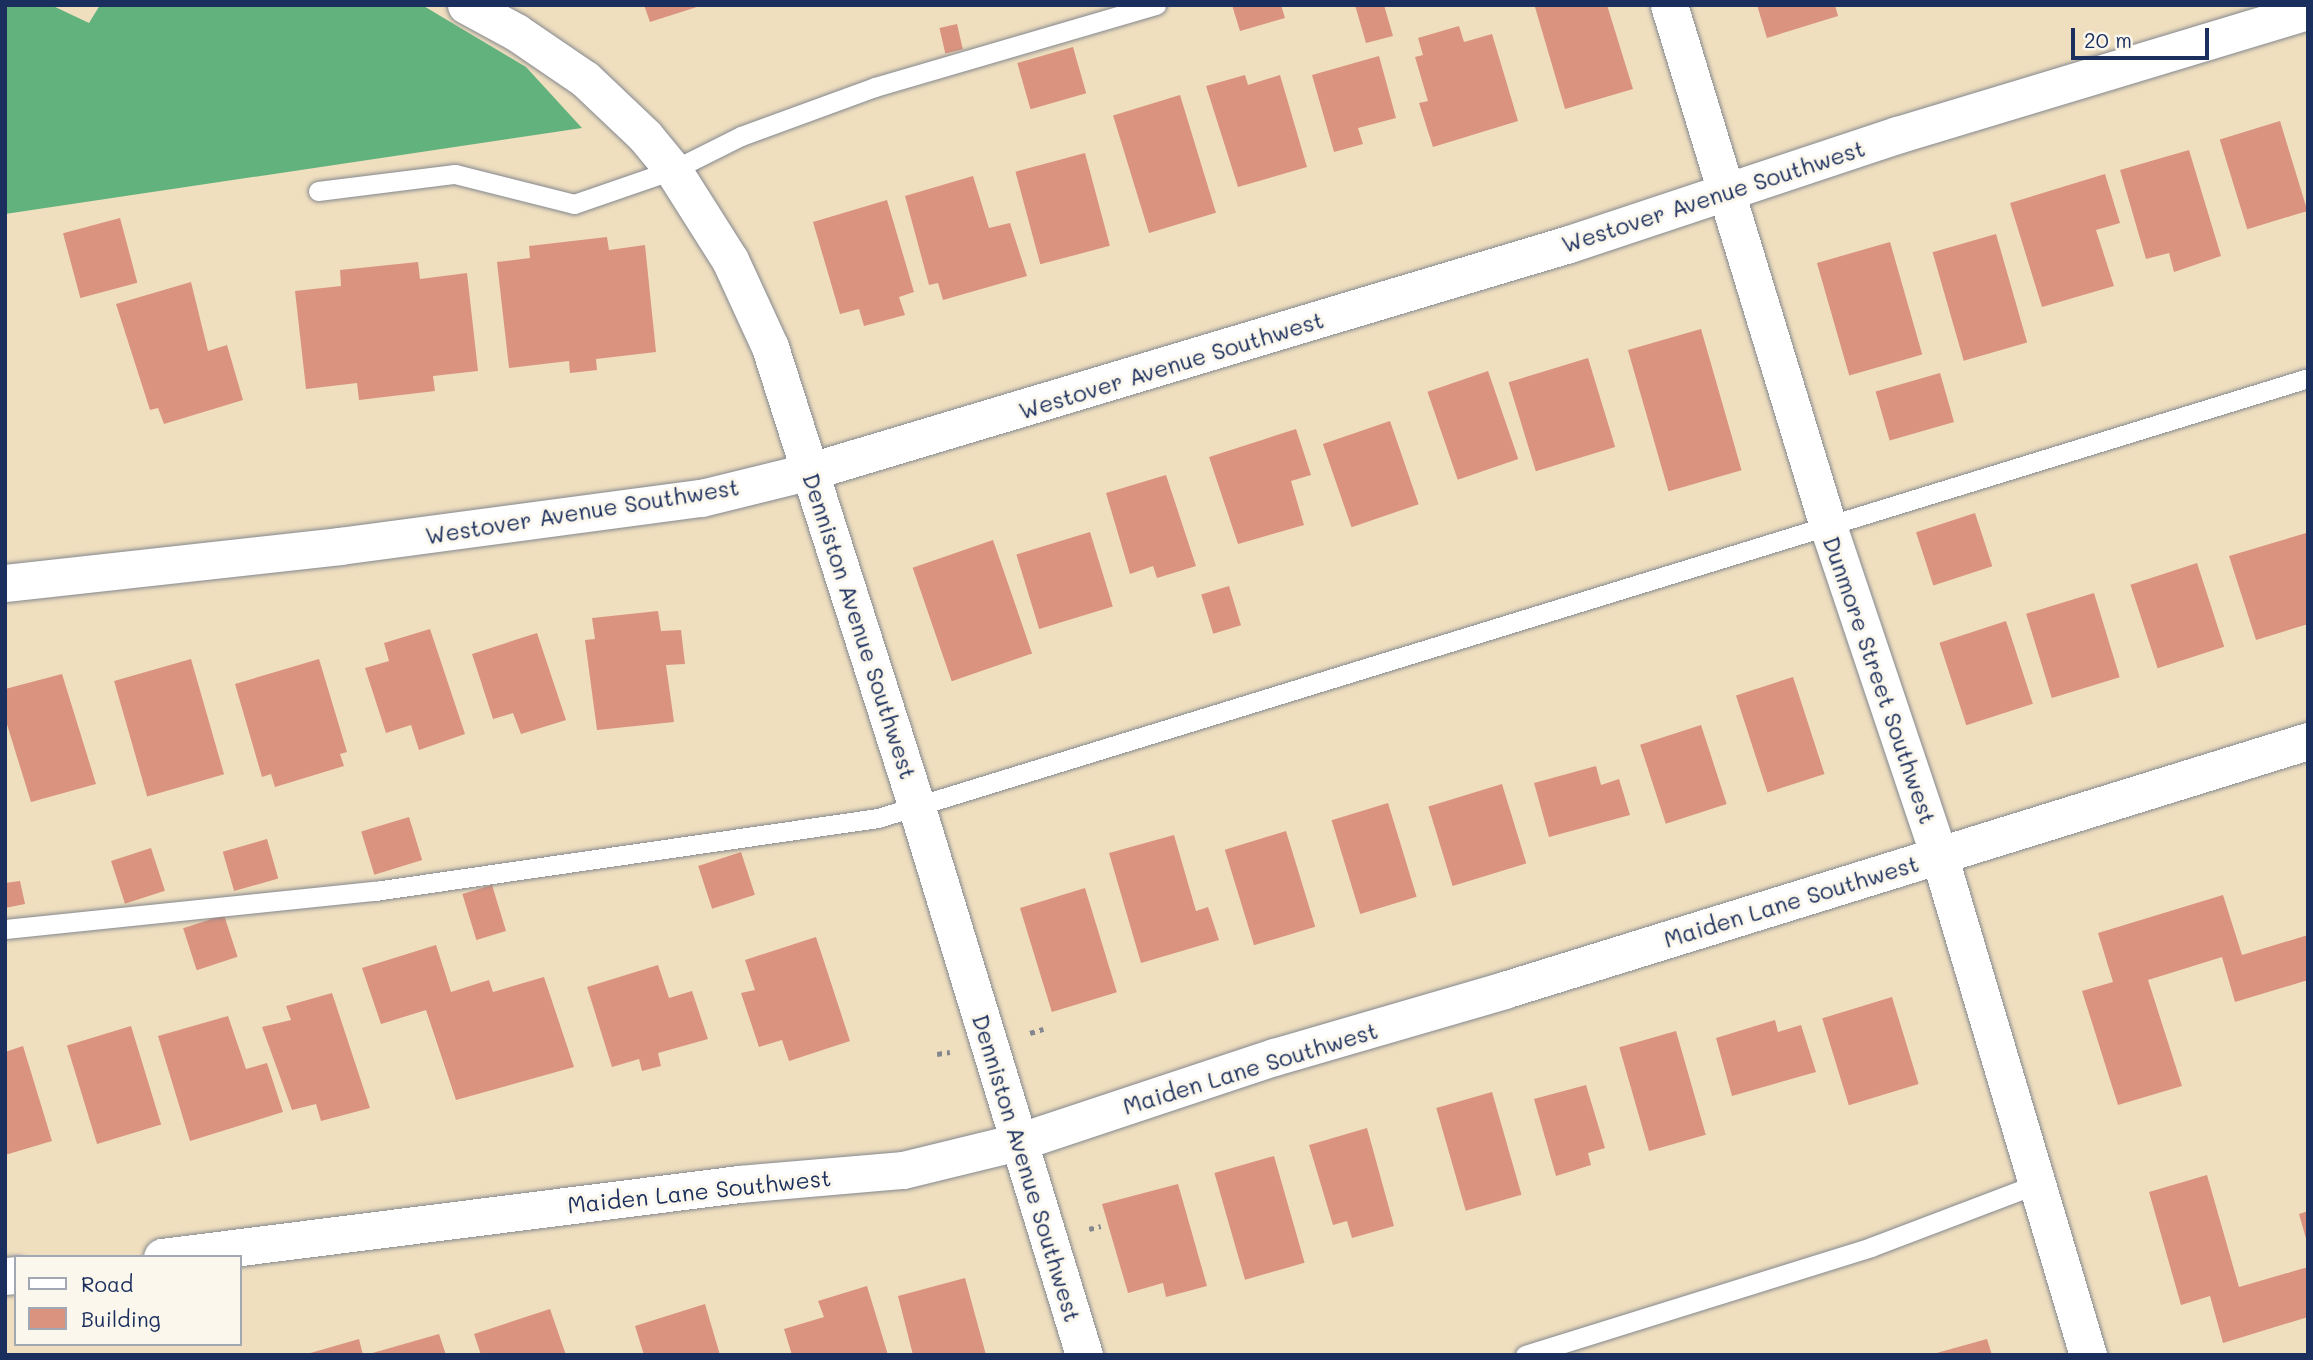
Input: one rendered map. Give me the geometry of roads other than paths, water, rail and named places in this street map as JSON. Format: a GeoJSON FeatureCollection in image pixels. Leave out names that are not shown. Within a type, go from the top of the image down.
{"type":"FeatureCollection","features":[{"type":"Feature","properties":{"kind":"street","name":"Denniston Avenue Southwest"},"geometry":{"type":"LineString","coordinates":[[466,5],[516,32],[585,79],[645,136],[673,170],[730,260],[764,335],[811,471],[1084,1355]]}},
{"type":"Feature","properties":{"kind":"street","name":"Dunmore Street Southwest"},"geometry":{"type":"LineString","coordinates":[[1669,5],[1828,526],[1939,855],[2088,1355]]}},
{"type":"Feature","properties":{"kind":"street","name":"Westover Avenue Southwest"},"geometry":{"type":"LineString","coordinates":[[5,583],[340,546],[701,498],[811,471],[896,448],[1530,256],[1897,135],[2308,11]]}},
{"type":"Feature","properties":{"kind":"street","name":"Maiden Lane Southwest"},"geometry":{"type":"LineString","coordinates":[[178,1255],[739,1184],[903,1170],[1017,1142],[1274,1057],[1504,990],[2308,741]]}},
{"type":"Feature","properties":{"kind":"lane"},"geometry":{"type":"LineString","coordinates":[[317,191],[455,174],[574,204],[673,170],[741,136],[875,87],[1156,5]]}},
{"type":"Feature","properties":{"kind":"lane"},"geometry":{"type":"LineString","coordinates":[[5,929],[374,891],[878,818],[2308,378]]}},
{"type":"Feature","properties":{"kind":"lane"},"geometry":{"type":"LineString","coordinates":[[1525,1355],[1871,1247],[2037,1184]]}}]}
